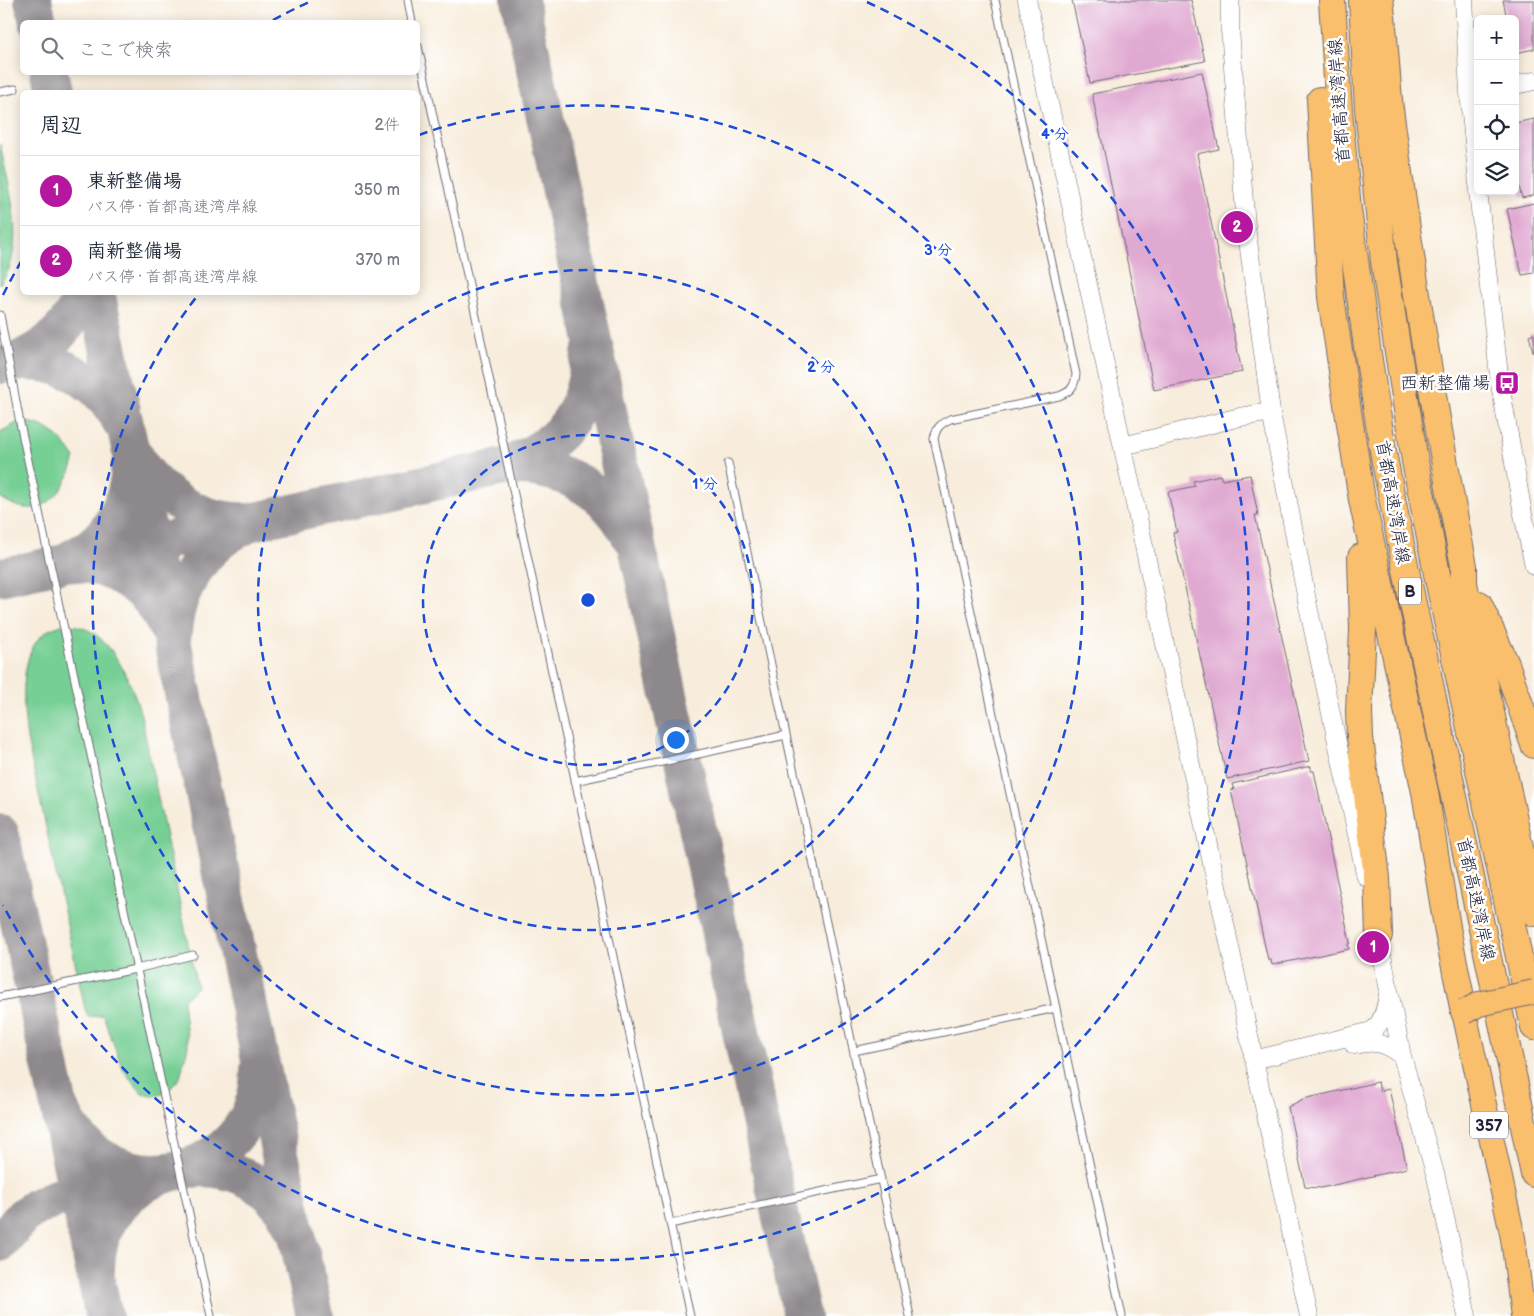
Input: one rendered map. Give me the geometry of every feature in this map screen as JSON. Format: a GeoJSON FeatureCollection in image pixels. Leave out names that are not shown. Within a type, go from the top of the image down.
{"type":"FeatureCollection","features":[{"type":"Feature","properties":{"kind":"highway"},"geometry":{"type":"LineString","coordinates":[[1317,0],[1331,297],[1362,500],[1417,751],[1448,933],[1464,1012]]}},
{"type":"Feature","properties":{"kind":"highway","name":"首都高速湾岸線"},"geometry":{"type":"LineString","coordinates":[[1332,0],[1348,209],[1384,457],[1412,599],[1534,1174]]}},
{"type":"Feature","properties":{"kind":"highway","name":"首都高速湾岸線"},"geometry":{"type":"LineString","coordinates":[[1362,0],[1368,109],[1384,262],[1415,461],[1439,584],[1534,1027]]}},
{"type":"Feature","properties":{"kind":"highway"},"geometry":{"type":"LineString","coordinates":[[1380,0],[1390,108],[1423,340],[1442,459],[1464,566],[1484,617],[1506,664],[1534,745]]}},
{"type":"Feature","properties":{"kind":"highway"},"geometry":{"type":"LineString","coordinates":[[1362,500],[1363,630],[1359,711],[1360,738],[1377,878],[1378,935]]}},
{"type":"Feature","properties":{"kind":"highway"},"geometry":{"type":"LineString","coordinates":[[1464,566],[1464,583],[1471,619],[1534,913]]}},
{"type":"Feature","properties":{"kind":"highway"},"geometry":{"type":"LineString","coordinates":[[1506,664],[1524,690],[1534,713]]}},
{"type":"Feature","properties":{"kind":"highway"},"geometry":{"type":"LineString","coordinates":[[1464,1012],[1479,1004],[1534,992]]}},
{"type":"Feature","properties":{"kind":"highway"},"geometry":{"type":"LineString","coordinates":[[1464,1012],[1481,1014],[1534,1003]]}},
{"type":"Feature","properties":{"kind":"highway","name":"357"},"geometry":{"type":"LineString","coordinates":[[1464,1012],[1513,1238],[1523,1316]]}},
{"type":"Feature","properties":{"kind":"street"},"geometry":{"type":"LineString","coordinates":[[1026,0],[1309,1316]]}},
{"type":"Feature","properties":{"kind":"street"},"geometry":{"type":"LineString","coordinates":[[1230,0],[1230,30],[1246,226],[1271,412],[1308,606],[1402,1056],[1436,1177],[1467,1316]]}},
{"type":"Feature","properties":{"kind":"street"},"geometry":{"type":"LineString","coordinates":[[1464,0],[1473,91],[1476,150]]}},
{"type":"Feature","properties":{"kind":"street"},"geometry":{"type":"LineString","coordinates":[[1519,84],[1534,81]]}},
{"type":"Feature","properties":{"kind":"street"},"geometry":{"type":"LineString","coordinates":[[1478,195],[1500,384],[1528,513],[1534,566]]}},
{"type":"Feature","properties":{"kind":"street"},"geometry":{"type":"LineString","coordinates":[[1123,446],[1240,417],[1271,412]]}},
{"type":"Feature","properties":{"kind":"street"},"geometry":{"type":"LineString","coordinates":[[1255,1064],[1372,1031],[1376,1028],[1386,1008],[1389,989]]}},
{"type":"Feature","properties":{"kind":"street"},"geometry":{"type":"LineString","coordinates":[[1255,1064],[1375,1042],[1394,1050],[1402,1056]]}},
{"type":"Feature","properties":{"kind":"lane"},"geometry":{"type":"LineString","coordinates":[[408,0],[412,20]]}},
{"type":"Feature","properties":{"kind":"lane"},"geometry":{"type":"LineString","coordinates":[[995,0],[1076,374],[1075,382],[1072,390],[1059,396],[942,423],[937,428],[934,440],[1122,1316]]}},
{"type":"Feature","properties":{"kind":"lane"},"geometry":{"type":"LineString","coordinates":[[420,55],[690,1316]]}},
{"type":"Feature","properties":{"kind":"lane"},"geometry":{"type":"LineString","coordinates":[[0,92],[15,89]]}},
{"type":"Feature","properties":{"kind":"lane"},"geometry":{"type":"LineString","coordinates":[[0,315],[20,423],[211,1316]]}},
{"type":"Feature","properties":{"kind":"lane"},"geometry":{"type":"LineString","coordinates":[[728,463],[910,1316]]}},
{"type":"Feature","properties":{"kind":"lane"},"geometry":{"type":"LineString","coordinates":[[575,781],[786,735]]}},
{"type":"Feature","properties":{"kind":"lane"},"geometry":{"type":"LineString","coordinates":[[0,998],[193,955]]}},
{"type":"Feature","properties":{"kind":"lane"},"geometry":{"type":"LineString","coordinates":[[854,1051],[1056,1008]]}},
{"type":"Feature","properties":{"kind":"lane"},"geometry":{"type":"LineString","coordinates":[[670,1224],[881,1179]]}},
{"type":"Feature","properties":{"kind":"green space"},"geometry":{"type":"Polygon","coordinates":[[[0,144],[11,197],[15,235],[9,270],[0,284],[0,144]]]}},
{"type":"Feature","properties":{"kind":"green space"},"geometry":{"type":"Polygon","coordinates":[[[27,422],[43,426],[55,434],[75,458],[64,484],[57,494],[48,502],[38,507],[27,508],[14,505],[0,497],[0,432],[17,423],[27,422]]]}},
{"type":"Feature","properties":{"kind":"green space"},"geometry":{"type":"Polygon","coordinates":[[[61,625],[77,626],[90,631],[101,639],[119,662],[132,690],[141,715],[197,987],[183,1000],[188,1046],[180,1078],[166,1093],[155,1096],[142,1093],[123,1070],[103,1015],[88,1017],[85,1009],[27,739],[24,712],[26,666],[37,640],[49,630],[61,625]]]}},
{"type":"Feature","properties":{"kind":"building"},"geometry":{"type":"Polygon","coordinates":[[[1072,0],[1191,0],[1205,61],[1090,83],[1072,0]]]}},
{"type":"Feature","properties":{"kind":"building"},"geometry":{"type":"Polygon","coordinates":[[[1503,0],[1534,0],[1534,49],[1519,52],[1519,15],[1506,15],[1503,0]]]}},
{"type":"Feature","properties":{"kind":"building"},"geometry":{"type":"Polygon","coordinates":[[[1202,72],[1219,149],[1197,154],[1242,372],[1154,390],[1092,94],[1202,72]]]}},
{"type":"Feature","properties":{"kind":"building"},"geometry":{"type":"Polygon","coordinates":[[[1534,119],[1534,195],[1522,198],[1519,186],[1519,122],[1534,119]]]}},
{"type":"Feature","properties":{"kind":"building"},"geometry":{"type":"Polygon","coordinates":[[[1534,203],[1534,273],[1522,275],[1507,209],[1534,203]]]}},
{"type":"Feature","properties":{"kind":"building"},"geometry":{"type":"Polygon","coordinates":[[[1534,334],[1534,352],[1533,352],[1529,335],[1534,334]]]}},
{"type":"Feature","properties":{"kind":"building"},"geometry":{"type":"Polygon","coordinates":[[[1220,475],[1222,480],[1250,475],[1258,515],[1255,515],[1309,761],[1227,779],[1173,533],[1177,532],[1168,492],[1195,486],[1193,481],[1220,475]]]}},
{"type":"Feature","properties":{"kind":"building"},"geometry":{"type":"Polygon","coordinates":[[[1311,766],[1311,771],[1314,771],[1350,943],[1348,944],[1349,949],[1272,965],[1271,960],[1268,960],[1231,790],[1234,790],[1232,784],[1311,766]]]}},
{"type":"Feature","properties":{"kind":"building"},"geometry":{"type":"Polygon","coordinates":[[[1378,1082],[1380,1091],[1389,1089],[1407,1168],[1321,1188],[1305,1187],[1288,1107],[1303,1099],[1378,1082]]]}},
{"type":"Feature","properties":{"kind":"taxiway"},"geometry":{"type":"LineString","coordinates":[[33,0],[38,20]]}},
{"type":"Feature","properties":{"kind":"taxiway"},"geometry":{"type":"LineString","coordinates":[[520,0],[802,1316]]}},
{"type":"Feature","properties":{"kind":"taxiway"},"geometry":{"type":"LineString","coordinates":[[50,75],[53,90]]}},
{"type":"Feature","properties":{"kind":"taxiway"},"geometry":{"type":"LineString","coordinates":[[9,364],[33,352],[55,337],[72,317],[82,295]]}},
{"type":"Feature","properties":{"kind":"taxiway"},"geometry":{"type":"LineString","coordinates":[[97,295],[315,1316]]}},
{"type":"Feature","properties":{"kind":"taxiway"},"geometry":{"type":"LineString","coordinates":[[505,467],[541,448],[555,438],[567,425],[582,395],[590,354]]}},
{"type":"Feature","properties":{"kind":"taxiway"},"geometry":{"type":"LineString","coordinates":[[0,365],[24,362],[42,363],[70,371],[94,387],[104,397],[121,422]]}},
{"type":"Feature","properties":{"kind":"taxiway"},"geometry":{"type":"LineString","coordinates":[[134,454],[142,468],[153,480],[178,501],[207,515],[239,521]]}},
{"type":"Feature","properties":{"kind":"taxiway"},"geometry":{"type":"LineString","coordinates":[[72,558],[96,542],[114,520],[126,494],[130,465]]}},
{"type":"Feature","properties":{"kind":"taxiway"},"geometry":{"type":"LineString","coordinates":[[0,577],[508,466],[535,468],[554,472],[581,484],[614,511],[630,536]]}},
{"type":"Feature","properties":{"kind":"taxiway"},"geometry":{"type":"LineString","coordinates":[[173,633],[179,601],[194,571],[215,545],[243,527]]}},
{"type":"Feature","properties":{"kind":"taxiway"},"geometry":{"type":"LineString","coordinates":[[72,563],[87,564],[101,568],[128,580],[150,599],[165,624]]}},
{"type":"Feature","properties":{"kind":"taxiway"},"geometry":{"type":"LineString","coordinates":[[0,833],[104,1316]]}},
{"type":"Feature","properties":{"kind":"taxiway"},"geometry":{"type":"LineString","coordinates":[[63,1114],[85,1144],[113,1163],[145,1171],[178,1169],[209,1157],[235,1136],[252,1107],[259,1070]]}},
{"type":"Feature","properties":{"kind":"taxiway"},"geometry":{"type":"LineString","coordinates":[[96,1270],[103,1233],[121,1204],[147,1183],[179,1171],[212,1169],[244,1177],[272,1196],[292,1227]]}},
{"type":"Feature","properties":{"kind":"taxiway"},"geometry":{"type":"LineString","coordinates":[[0,1243],[23,1216],[36,1207],[61,1196],[101,1187]]}},
{"type":"Feature","properties":{"kind":"place","name":"南新整備場"},"geometry":{"type":"Point","coordinates":[1237,227]}},
{"type":"Feature","properties":{"kind":"place","name":"西新整備場"},"geometry":{"type":"Point","coordinates":[1507,383]}},
{"type":"Feature","properties":{"kind":"place","name":"東新整備場"},"geometry":{"type":"Point","coordinates":[1373,947]}}]}
